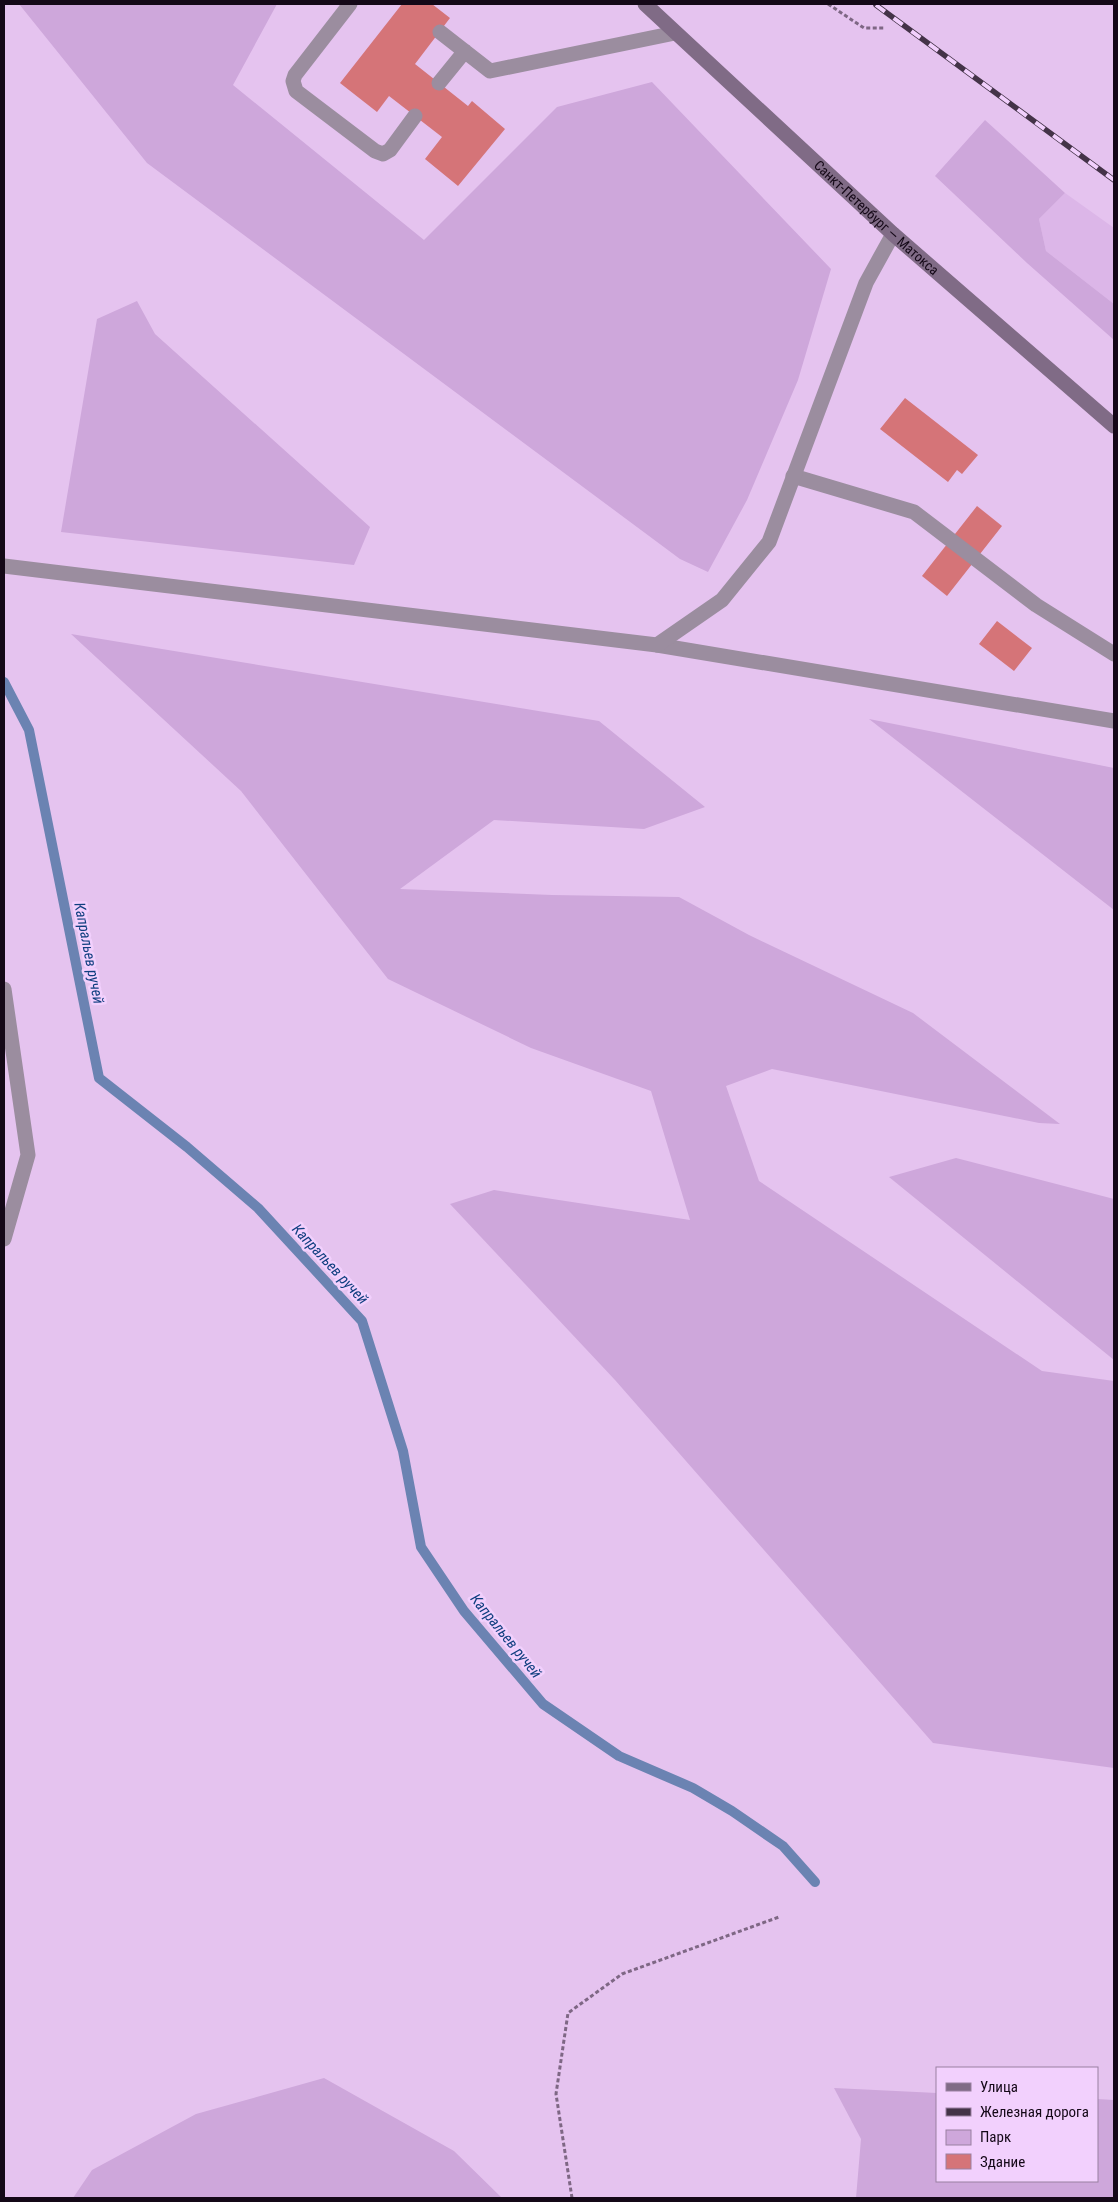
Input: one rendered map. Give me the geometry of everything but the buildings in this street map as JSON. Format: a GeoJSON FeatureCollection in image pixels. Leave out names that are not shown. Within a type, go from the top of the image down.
{"type":"FeatureCollection","features":[{"type":"Feature","properties":{"kind":"main road","name":"Санкт-Петербург — Матокса"},"geometry":{"type":"LineString","coordinates":[[645,4],[893,234],[1114,426]]}},
{"type":"Feature","properties":{"kind":"street"},"geometry":{"type":"LineString","coordinates":[[350,4],[295,75],[293,81],[296,91],[375,151],[383,154],[390,150],[415,116]]}},
{"type":"Feature","properties":{"kind":"street"},"geometry":{"type":"LineString","coordinates":[[440,32],[490,71],[675,33]]}},
{"type":"Feature","properties":{"kind":"street"},"geometry":{"type":"LineString","coordinates":[[439,83],[465,51]]}},
{"type":"Feature","properties":{"kind":"street"},"geometry":{"type":"LineString","coordinates":[[658,644],[722,600],[769,542],[866,283],[893,234]]}},
{"type":"Feature","properties":{"kind":"street"},"geometry":{"type":"LineString","coordinates":[[793,476],[914,512],[1036,605],[1114,654]]}},
{"type":"Feature","properties":{"kind":"street"},"geometry":{"type":"LineString","coordinates":[[4,566],[658,644],[1114,721]]}},
{"type":"Feature","properties":{"kind":"street"},"geometry":{"type":"LineString","coordinates":[[4,989],[28,1155],[4,1240]]}},
{"type":"Feature","properties":{"kind":"path"},"geometry":{"type":"LineString","coordinates":[[828,4],[864,28],[884,28]]}},
{"type":"Feature","properties":{"kind":"path"},"geometry":{"type":"LineString","coordinates":[[572,2198],[556,2094],[568,2013],[622,1974],[779,1917]]}},
{"type":"Feature","properties":{"kind":"shaded area"},"geometry":{"type":"Polygon","coordinates":[[[1065,193],[1114,228],[1114,304],[1046,251],[1039,219],[1065,193]]]}},
{"type":"Feature","properties":{"kind":"green space"},"geometry":{"type":"Polygon","coordinates":[[[19,4],[277,4],[233,85],[424,240],[557,107],[652,82],[831,269],[798,380],[747,500],[708,572],[680,559],[147,163],[19,4]]]}},
{"type":"Feature","properties":{"kind":"green space"},"geometry":{"type":"Polygon","coordinates":[[[985,120],[1065,193],[1039,219],[1046,251],[1114,304],[1114,340],[1027,263],[935,176],[985,120]]]}},
{"type":"Feature","properties":{"kind":"green space"},"geometry":{"type":"Polygon","coordinates":[[[137,301],[155,334],[370,527],[354,565],[61,532],[97,319],[137,301]]]}},
{"type":"Feature","properties":{"kind":"green space"},"geometry":{"type":"Polygon","coordinates":[[[71,634],[599,721],[705,807],[644,829],[494,820],[400,889],[552,895],[679,897],[749,935],[913,1013],[1060,1124],[1039,1123],[772,1069],[726,1086],[759,1181],[1042,1371],[1114,1381],[1114,1768],[933,1743],[615,1380],[450,1204],[494,1190],[690,1220],[651,1091],[531,1048],[388,979],[241,791],[71,634]]]}},
{"type":"Feature","properties":{"kind":"green space"},"geometry":{"type":"Polygon","coordinates":[[[869,719],[1114,768],[1114,910],[869,719]]]}},
{"type":"Feature","properties":{"kind":"green space"},"geometry":{"type":"Polygon","coordinates":[[[956,1158],[1114,1199],[1114,1360],[889,1177],[956,1158]]]}},
{"type":"Feature","properties":{"kind":"green space"},"geometry":{"type":"Polygon","coordinates":[[[324,2078],[454,2151],[502,2198],[73,2198],[92,2170],[196,2114],[324,2078]]]}},
{"type":"Feature","properties":{"kind":"green space"},"geometry":{"type":"Polygon","coordinates":[[[834,2088],[936,2093],[936,2182],[1098,2182],[1098,2099],[1114,2100],[1114,2198],[856,2198],[861,2139],[834,2088]]]}},
{"type":"Feature","properties":{"kind":"waterway","name":"Капральев ручей"},"geometry":{"type":"LineString","coordinates":[[4,682],[29,730],[99,1078],[187,1147],[258,1208],[362,1321],[403,1451],[421,1547],[464,1611],[543,1704],[619,1756],[693,1788],[732,1811],[783,1846],[815,1882]]}},
{"type":"Feature","properties":{"kind":"railway"},"geometry":{"type":"LineString","coordinates":[[876,5],[1114,180]]}}]}
